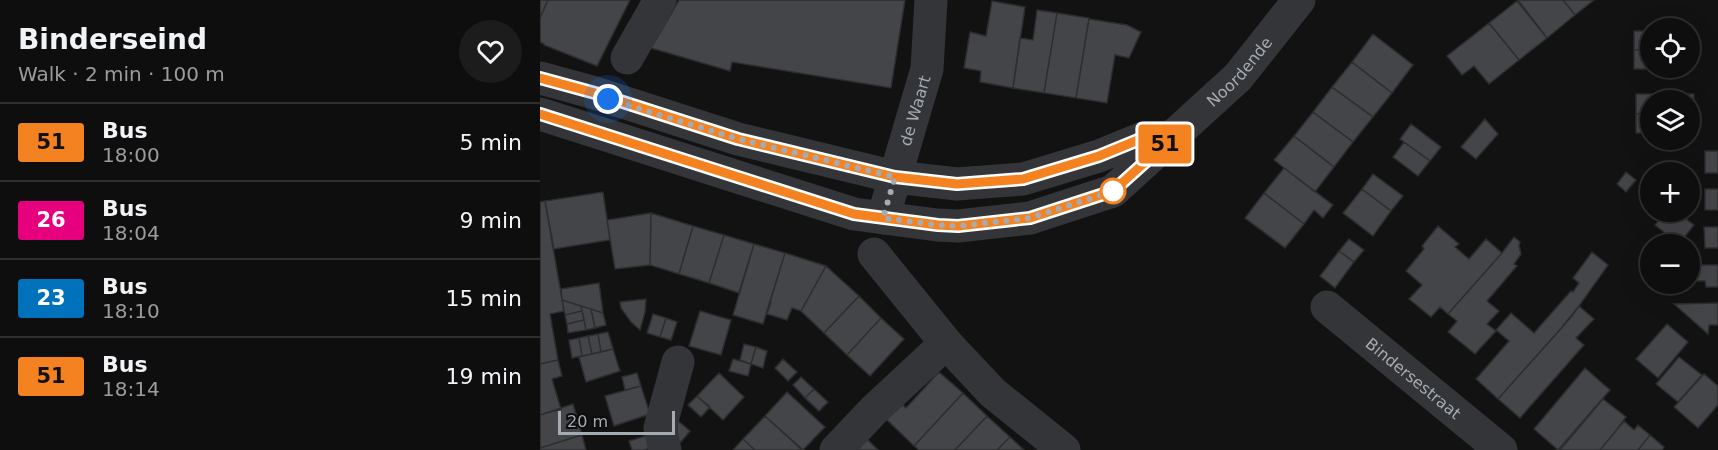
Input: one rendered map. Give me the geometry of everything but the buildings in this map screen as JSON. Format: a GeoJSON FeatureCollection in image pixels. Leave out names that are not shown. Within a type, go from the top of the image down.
{"type":"FeatureCollection","features":[{"type":"Feature","properties":{"kind":"street"},"geometry":{"type":"LineString","coordinates":[[627,58],[660,0]]}},
{"type":"Feature","properties":{"kind":"street","name":"de Waart"},"geometry":{"type":"LineString","coordinates":[[883,218],[927,69],[931,0]]}},
{"type":"Feature","properties":{"kind":"street","name":"Noordende"},"geometry":{"type":"LineString","coordinates":[[540,114],[854,214],[958,226],[1030,218],[1113,191],[1238,76],[1299,0]]}},
{"type":"Feature","properties":{"kind":"street"},"geometry":{"type":"LineString","coordinates":[[540,78],[595,93],[738,139],[895,177],[957,184],[1023,179],[1099,156],[1143,138],[1173,137]]}},
{"type":"Feature","properties":{"kind":"street"},"geometry":{"type":"LineString","coordinates":[[874,254],[946,343],[993,393],[1064,450]]}},
{"type":"Feature","properties":{"kind":"street","name":"Bindersestraat"},"geometry":{"type":"LineString","coordinates":[[1327,307],[1501,450]]}},
{"type":"Feature","properties":{"kind":"street"},"geometry":{"type":"LineString","coordinates":[[836,450],[874,410],[946,343]]}},
{"type":"Feature","properties":{"kind":"street"},"geometry":{"type":"LineString","coordinates":[[666,450],[660,428],[678,362]]}},
{"type":"Feature","properties":{"kind":"bus line","name":"51"},"geometry":{"type":"LineString","coordinates":[[540,78],[595,93],[738,139],[895,177],[957,184],[1023,179],[1099,156],[1143,138],[1173,137],[1113,191],[1030,218],[958,226],[854,214],[540,114]]}},
{"type":"Feature","properties":{"kind":"route"},"geometry":{"type":"LineString","coordinates":[[608,99],[738,139],[895,177],[883,218],[958,226],[1030,218],[1113,191]]}}]}
